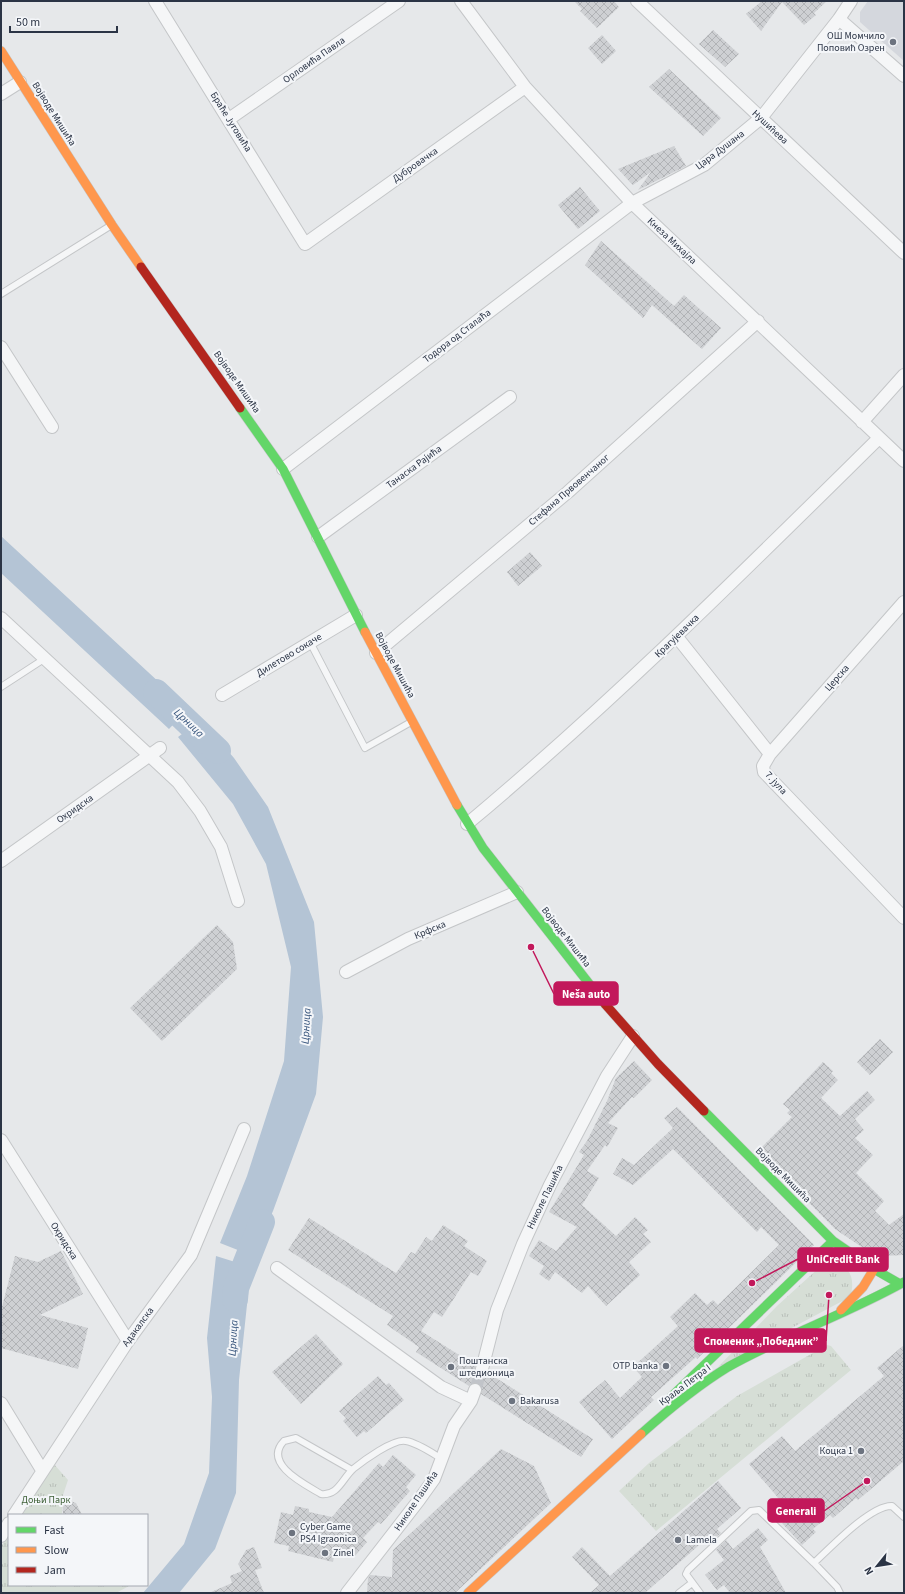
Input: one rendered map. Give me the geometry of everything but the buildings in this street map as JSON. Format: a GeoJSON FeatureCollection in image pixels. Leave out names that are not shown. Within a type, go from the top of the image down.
{"type":"FeatureCollection","features":[{"type":"Feature","properties":{"kind":"main road","name":"Војводе Мишића"},"geometry":{"type":"LineString","coordinates":[[1,51],[112,225],[283,469],[356,615],[467,824],[517,892],[600,997],[633,1036],[710,1118],[833,1240],[874,1269],[903,1284]]}},
{"type":"Feature","properties":{"kind":"main road","name":"Краља Петра I"},"geometry":{"type":"LineString","coordinates":[[656,1420],[664,1404],[754,1319],[833,1240]]}},
{"type":"Feature","properties":{"kind":"main road"},"geometry":{"type":"LineString","coordinates":[[835,1316],[863,1287],[874,1269]]}},
{"type":"Feature","properties":{"kind":"main road","name":"Краља Петра I"},"geometry":{"type":"LineString","coordinates":[[468,1593],[656,1420],[704,1382],[835,1316],[864,1304],[903,1284]]}},
{"type":"Feature","properties":{"kind":"street","name":"Браће Југовића"},"geometry":{"type":"LineString","coordinates":[[155,1],[305,244]]}},
{"type":"Feature","properties":{"kind":"street","name":"Орловића Павла"},"geometry":{"type":"LineString","coordinates":[[229,119],[399,1]]}},
{"type":"Feature","properties":{"kind":"street","name":"Кнеза Михајла"},"geometry":{"type":"LineString","coordinates":[[461,1],[525,87],[632,203],[904,461]]}},
{"type":"Feature","properties":{"kind":"street","name":"Цара Душана"},"geometry":{"type":"LineString","coordinates":[[632,203],[704,164],[761,118],[839,19],[851,1]]}},
{"type":"Feature","properties":{"kind":"street","name":"Нушићева"},"geometry":{"type":"LineString","coordinates":[[641,2],[761,118],[904,252]]}},
{"type":"Feature","properties":{"kind":"street"},"geometry":{"type":"LineString","coordinates":[[839,19],[904,76]]}},
{"type":"Feature","properties":{"kind":"street"},"geometry":{"type":"LineString","coordinates":[[1,94],[20,82]]}},
{"type":"Feature","properties":{"kind":"street","name":"Дубровачка"},"geometry":{"type":"LineString","coordinates":[[305,244],[525,87]]}},
{"type":"Feature","properties":{"kind":"street","name":"Тодора од Сталаћа"},"geometry":{"type":"LineString","coordinates":[[283,469],[632,203]]}},
{"type":"Feature","properties":{"kind":"street","name":"Стефана Првовенчаног"},"geometry":{"type":"LineString","coordinates":[[376,653],[568,492],[758,321]]}},
{"type":"Feature","properties":{"kind":"street"},"geometry":{"type":"LineString","coordinates":[[1,347],[52,427]]}},
{"type":"Feature","properties":{"kind":"street"},"geometry":{"type":"LineString","coordinates":[[862,422],[904,375]]}},
{"type":"Feature","properties":{"kind":"street","name":"Танаска Рајића"},"geometry":{"type":"LineString","coordinates":[[318,537],[510,397]]}},
{"type":"Feature","properties":{"kind":"street","name":"Крагујевачка"},"geometry":{"type":"LineString","coordinates":[[467,824],[565,741],[677,637],[879,438]]}},
{"type":"Feature","properties":{"kind":"street","name":"Церска"},"geometry":{"type":"LineString","coordinates":[[770,754],[904,602]]}},
{"type":"Feature","properties":{"kind":"street","name":"Дилетово сокаче"},"geometry":{"type":"LineString","coordinates":[[222,695],[356,615]]}},
{"type":"Feature","properties":{"kind":"street"},"geometry":{"type":"LineString","coordinates":[[1,618],[178,782],[200,811],[221,847],[238,901]]}},
{"type":"Feature","properties":{"kind":"street"},"geometry":{"type":"LineString","coordinates":[[677,637],[770,754]]}},
{"type":"Feature","properties":{"kind":"street","name":"Охридска"},"geometry":{"type":"LineString","coordinates":[[1,861],[160,748]]}},
{"type":"Feature","properties":{"kind":"street","name":"7. јула"},"geometry":{"type":"LineString","coordinates":[[770,754],[763,766],[764,772],[904,918]]}},
{"type":"Feature","properties":{"kind":"street","name":"Крфска"},"geometry":{"type":"LineString","coordinates":[[346,972],[408,939],[517,892]]}},
{"type":"Feature","properties":{"kind":"street","name":"Николе Пашића"},"geometry":{"type":"LineString","coordinates":[[482,1370],[497,1310],[523,1244],[550,1185],[607,1076],[633,1036]]}},
{"type":"Feature","properties":{"kind":"street","name":"Адакалска"},"geometry":{"type":"LineString","coordinates":[[15,1514],[42,1470],[128,1341],[191,1254],[244,1129]]}},
{"type":"Feature","properties":{"kind":"street","name":"Охридска"},"geometry":{"type":"LineString","coordinates":[[1,1140],[128,1341]]}},
{"type":"Feature","properties":{"kind":"street","name":"Николе Пашића"},"geometry":{"type":"LineString","coordinates":[[278,1268],[441,1387],[473,1395],[454,1426],[434,1479],[347,1593]]}},
{"type":"Feature","properties":{"kind":"street"},"geometry":{"type":"LineString","coordinates":[[1,1403],[42,1470]]}},
{"type":"Feature","properties":{"kind":"street"},"geometry":{"type":"LineString","coordinates":[[1,1536],[8,1525]]}},
{"type":"Feature","properties":{"kind":"lane"},"geometry":{"type":"LineString","coordinates":[[1,294],[112,225]]}},
{"type":"Feature","properties":{"kind":"lane"},"geometry":{"type":"LineString","coordinates":[[310,642],[365,748],[412,721]]}},
{"type":"Feature","properties":{"kind":"lane"},"geometry":{"type":"LineString","coordinates":[[1,687],[44,659]]}},
{"type":"Feature","properties":{"kind":"lane"},"geometry":{"type":"LineString","coordinates":[[352,1470],[296,1438],[284,1441],[279,1451],[280,1460],[286,1472],[321,1494],[329,1494],[337,1490],[352,1470],[392,1443],[407,1441],[442,1459]]}},
{"type":"Feature","properties":{"kind":"lane"},"geometry":{"type":"LineString","coordinates":[[814,1563],[871,1512],[885,1505],[892,1506],[904,1518]]}},
{"type":"Feature","properties":{"kind":"lane"},"geometry":{"type":"LineString","coordinates":[[700,1593],[686,1574],[688,1570],[751,1511],[759,1510],[814,1563],[840,1593]]}},
{"type":"Feature","properties":{"kind":"lane"},"geometry":{"type":"LineString","coordinates":[[679,1593],[692,1583]]}},
{"type":"Feature","properties":{"kind":"shaded area","name":"ОШ Момчило Поповић Озрен"},"geometry":{"type":"Polygon","coordinates":[[[868,1],[904,1],[904,61],[860,22],[860,12],[868,1]]]}},
{"type":"Feature","properties":{"kind":"green space"},"geometry":{"type":"Polygon","coordinates":[[[830,1262],[837,1263],[847,1269],[850,1274],[852,1279],[852,1290],[850,1297],[718,1367],[777,1306],[822,1265],[830,1262]]]}},
{"type":"Feature","properties":{"kind":"green space"},"geometry":{"type":"Polygon","coordinates":[[[827,1345],[831,1346],[851,1370],[656,1531],[619,1491],[649,1463],[737,1396],[827,1345]]]}},
{"type":"Feature","properties":{"kind":"green space","name":"Доњи Парк"},"geometry":{"type":"Polygon","coordinates":[[[53,1463],[68,1480],[62,1498],[62,1514],[20,1514],[53,1463]]]}},
{"type":"Feature","properties":{"kind":"green space","name":"Доњи Парк"},"geometry":{"type":"Polygon","coordinates":[[[8,1535],[8,1586],[129,1586],[116,1593],[1,1593],[1,1547],[8,1535]]]}},
{"type":"Feature","properties":{"kind":"water"},"geometry":{"type":"Polygon","coordinates":[[[1,536],[188,709],[169,729],[1,573],[1,536]]]}},
{"type":"Feature","properties":{"kind":"water"},"geometry":{"type":"Polygon","coordinates":[[[201,720],[234,758],[268,807],[314,922],[323,1017],[316,1094],[273,1211],[253,1256],[220,1243],[247,1176],[284,1061],[291,967],[266,864],[233,804],[178,737],[201,720]]]}},
{"type":"Feature","properties":{"kind":"water"},"geometry":{"type":"Polygon","coordinates":[[[216,1256],[251,1267],[239,1380],[236,1493],[215,1549],[179,1593],[143,1593],[184,1544],[209,1473],[212,1397],[207,1338],[216,1256]]]}},
{"type":"Feature","properties":{"kind":"waterway","name":"Црница"},"geometry":{"type":"LineString","coordinates":[[156,692],[218,751]]}},
{"type":"Feature","properties":{"kind":"waterway","name":"Црница"},"geometry":{"type":"LineString","coordinates":[[235,1299],[236,1288],[262,1222]]}},
{"type":"Feature","properties":{"kind":"tunnel"},"geometry":{"type":"LineString","coordinates":[[475,1390],[482,1369]]}},
{"type":"Feature","properties":{"kind":"traffic: fast"},"geometry":{"type":"LineString","coordinates":[[240,408],[283,469],[365,632]]}},
{"type":"Feature","properties":{"kind":"traffic: fast"},"geometry":{"type":"LineString","coordinates":[[457,805],[483,848],[605,1004]]}},
{"type":"Feature","properties":{"kind":"traffic: fast"},"geometry":{"type":"LineString","coordinates":[[704,1111],[833,1241],[874,1269],[900,1284]]}},
{"type":"Feature","properties":{"kind":"traffic: fast"},"geometry":{"type":"LineString","coordinates":[[671,1397],[833,1241]]}},
{"type":"Feature","properties":{"kind":"traffic: fast"},"geometry":{"type":"LineString","coordinates":[[641,1434],[683,1398],[728,1367],[750,1355],[882,1294],[904,1282]]}},
{"type":"Feature","properties":{"kind":"traffic: slow"},"geometry":{"type":"LineString","coordinates":[[1,51],[112,225],[141,267]]}},
{"type":"Feature","properties":{"kind":"traffic: slow"},"geometry":{"type":"LineString","coordinates":[[365,632],[457,805]]}},
{"type":"Feature","properties":{"kind":"traffic: slow"},"geometry":{"type":"LineString","coordinates":[[841,1310],[863,1287],[874,1269]]}},
{"type":"Feature","properties":{"kind":"traffic: slow"},"geometry":{"type":"LineString","coordinates":[[468,1593],[641,1434]]}},
{"type":"Feature","properties":{"kind":"traffic: jam"},"geometry":{"type":"LineString","coordinates":[[141,267],[240,408]]}},
{"type":"Feature","properties":{"kind":"traffic: jam"},"geometry":{"type":"LineString","coordinates":[[605,1004],[658,1064],[704,1111]]}},
{"type":"Feature","properties":{"kind":"place","name":"ОШ Момчило Поповић Озрен"},"geometry":{"type":"Point","coordinates":[893,42]}},
{"type":"Feature","properties":{"kind":"place","name":"Neša auto"},"geometry":{"type":"Point","coordinates":[531,947]}},
{"type":"Feature","properties":{"kind":"place","name":"UniCredit Bank"},"geometry":{"type":"Point","coordinates":[752,1283]}},
{"type":"Feature","properties":{"kind":"place","name":"Споменик „Победник”"},"geometry":{"type":"Point","coordinates":[829,1295]}},
{"type":"Feature","properties":{"kind":"place","name":"OTP banka"},"geometry":{"type":"Point","coordinates":[666,1366]}},
{"type":"Feature","properties":{"kind":"place","name":"Поштанска штедионица"},"geometry":{"type":"Point","coordinates":[451,1367]}},
{"type":"Feature","properties":{"kind":"place","name":"Bakarusa"},"geometry":{"type":"Point","coordinates":[512,1401]}},
{"type":"Feature","properties":{"kind":"place","name":"Коцка 1"},"geometry":{"type":"Point","coordinates":[861,1451]}},
{"type":"Feature","properties":{"kind":"place","name":"Generali"},"geometry":{"type":"Point","coordinates":[867,1481]}},
{"type":"Feature","properties":{"kind":"place","name":"Cyber Game PS4 Igraonica"},"geometry":{"type":"Point","coordinates":[292,1533]}},
{"type":"Feature","properties":{"kind":"place","name":"Lamela"},"geometry":{"type":"Point","coordinates":[678,1540]}},
{"type":"Feature","properties":{"kind":"place","name":"Zinel"},"geometry":{"type":"Point","coordinates":[325,1553]}}]}
